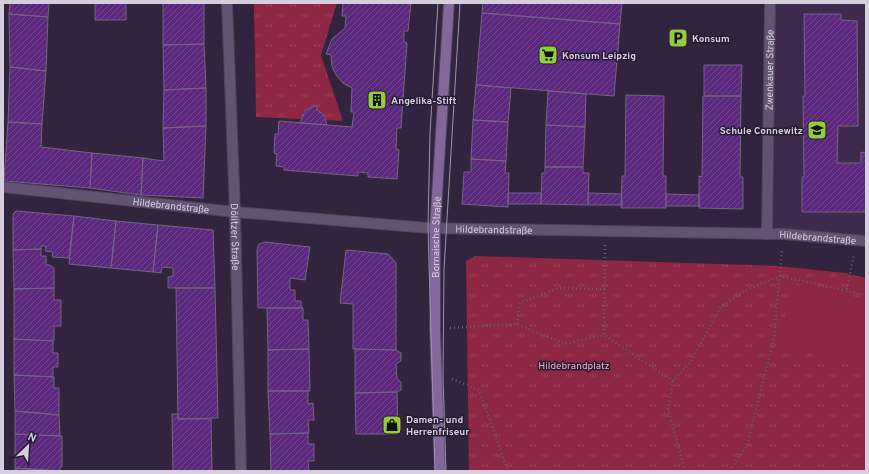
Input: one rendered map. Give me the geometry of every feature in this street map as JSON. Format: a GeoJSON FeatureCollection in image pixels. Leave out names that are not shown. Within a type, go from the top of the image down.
{"type":"FeatureCollection","features":[{"type":"Feature","properties":{"kind":"main road","name":"Bornaische Straße"},"geometry":{"type":"LineString","coordinates":[[440,471],[436,329],[436,228],[449,3]]}},
{"type":"Feature","properties":{"kind":"street","name":"Dölitzer Straße"},"geometry":{"type":"LineString","coordinates":[[227,3],[235,212],[241,471]]}},
{"type":"Feature","properties":{"kind":"street","name":"Zwenkauer Straße"},"geometry":{"type":"LineString","coordinates":[[767,234],[770,3]]}},
{"type":"Feature","properties":{"kind":"street","name":"Hildebrandstraße"},"geometry":{"type":"LineString","coordinates":[[3,187],[235,212],[436,228],[783,234],[861,241]]}},
{"type":"Feature","properties":{"kind":"path"},"geometry":{"type":"LineString","coordinates":[[604,334],[605,231]]}},
{"type":"Feature","properties":{"kind":"path"},"geometry":{"type":"LineString","coordinates":[[729,471],[747,446],[774,338],[783,234]]}},
{"type":"Feature","properties":{"kind":"path"},"geometry":{"type":"LineString","coordinates":[[847,289],[861,241]]}},
{"type":"Feature","properties":{"kind":"path"},"geometry":{"type":"LineString","coordinates":[[685,471],[668,409],[673,381],[691,361],[721,307],[742,292],[780,276],[847,289],[866,295]]}},
{"type":"Feature","properties":{"kind":"path"},"geometry":{"type":"LineString","coordinates":[[517,324],[520,303],[559,288],[605,289]]}},
{"type":"Feature","properties":{"kind":"path"},"geometry":{"type":"LineString","coordinates":[[436,329],[517,324],[565,344],[604,334],[673,381]]}},
{"type":"Feature","properties":{"kind":"path"},"geometry":{"type":"LineString","coordinates":[[437,374],[479,390],[508,471]]}},
{"type":"Feature","properties":{"kind":"shaded area","name":"Schule Connewitz"},"geometry":{"type":"Polygon","coordinates":[[[770,3],[866,3],[866,241],[767,234],[770,3]]]}},
{"type":"Feature","properties":{"kind":"green space"},"geometry":{"type":"Polygon","coordinates":[[[254,3],[337,3],[321,55],[343,121],[256,117],[254,3]]]}},
{"type":"Feature","properties":{"kind":"green space","name":"Hildebrandplatz"},"geometry":{"type":"Polygon","coordinates":[[[475,256],[779,266],[845,273],[866,278],[866,471],[469,471],[466,261],[475,256]]]}},
{"type":"Feature","properties":{"kind":"green space"},"geometry":{"type":"Polygon","coordinates":[[[793,284],[866,302],[866,367],[778,344],[793,284]]]}},
{"type":"Feature","properties":{"kind":"building"},"geometry":{"type":"Polygon","coordinates":[[[10,3],[49,3],[48,17],[9,14],[10,3]]]}},
{"type":"Feature","properties":{"kind":"building"},"geometry":{"type":"Polygon","coordinates":[[[95,3],[126,3],[126,20],[95,20],[95,3]]]}},
{"type":"Feature","properties":{"kind":"building"},"geometry":{"type":"Polygon","coordinates":[[[163,3],[204,3],[204,44],[163,45],[163,3]]]}},
{"type":"Feature","properties":{"kind":"building","name":"Angelika-Stift"},"geometry":{"type":"Polygon","coordinates":[[[343,3],[411,3],[408,31],[404,31],[404,42],[407,43],[401,128],[397,128],[396,149],[399,150],[397,179],[368,177],[368,173],[358,172],[358,176],[284,170],[284,167],[276,166],[277,154],[274,153],[275,134],[278,134],[279,121],[352,127],[354,112],[351,112],[352,88],[343,83],[336,75],[332,66],[331,55],[326,54],[332,39],[345,28],[346,16],[342,16],[343,3]]]}},
{"type":"Feature","properties":{"kind":"building"},"geometry":{"type":"Polygon","coordinates":[[[483,3],[622,3],[620,24],[482,13],[483,3]]]}},
{"type":"Feature","properties":{"kind":"building","name":"Konsum Leipzig"},"geometry":{"type":"Polygon","coordinates":[[[482,13],[620,24],[614,96],[476,85],[482,13]]]}},
{"type":"Feature","properties":{"kind":"building"},"geometry":{"type":"Polygon","coordinates":[[[9,14],[48,17],[46,71],[10,67],[9,14]]]}},
{"type":"Feature","properties":{"kind":"building"},"geometry":{"type":"Polygon","coordinates":[[[804,14],[841,14],[841,20],[857,21],[858,126],[838,126],[837,163],[861,163],[861,152],[866,153],[866,212],[802,212],[802,177],[804,177],[803,96],[805,96],[804,14]]]}},
{"type":"Feature","properties":{"kind":"building"},"geometry":{"type":"Polygon","coordinates":[[[204,44],[206,88],[164,90],[163,45],[204,44]]]}},
{"type":"Feature","properties":{"kind":"building"},"geometry":{"type":"Polygon","coordinates":[[[704,65],[742,65],[741,96],[704,96],[704,65]]]}},
{"type":"Feature","properties":{"kind":"building"},"geometry":{"type":"Polygon","coordinates":[[[10,67],[46,71],[42,124],[8,122],[10,67]]]}},
{"type":"Feature","properties":{"kind":"building"},"geometry":{"type":"Polygon","coordinates":[[[476,85],[511,88],[508,122],[473,120],[476,85]]]}},
{"type":"Feature","properties":{"kind":"building"},"geometry":{"type":"Polygon","coordinates":[[[206,88],[206,126],[163,128],[164,90],[206,88]]]}},
{"type":"Feature","properties":{"kind":"building"},"geometry":{"type":"Polygon","coordinates":[[[548,91],[586,94],[585,127],[546,125],[548,91]]]}},
{"type":"Feature","properties":{"kind":"building"},"geometry":{"type":"Polygon","coordinates":[[[626,95],[664,96],[663,176],[666,176],[666,208],[621,208],[622,176],[625,176],[626,95]]]}},
{"type":"Feature","properties":{"kind":"building"},"geometry":{"type":"Polygon","coordinates":[[[703,96],[741,96],[740,177],[743,177],[743,209],[699,208],[699,176],[702,177],[703,96]]]}},
{"type":"Feature","properties":{"kind":"building"},"geometry":{"type":"Polygon","coordinates":[[[313,106],[317,106],[317,110],[324,115],[327,125],[300,123],[305,111],[313,106]]]}},
{"type":"Feature","properties":{"kind":"building"},"geometry":{"type":"Polygon","coordinates":[[[473,120],[508,122],[506,161],[471,159],[473,120]]]}},
{"type":"Feature","properties":{"kind":"building"},"geometry":{"type":"Polygon","coordinates":[[[8,122],[42,124],[41,147],[92,153],[90,188],[4,181],[8,122]]]}},
{"type":"Feature","properties":{"kind":"building"},"geometry":{"type":"Polygon","coordinates":[[[546,125],[585,127],[583,167],[545,167],[546,125]]]}},
{"type":"Feature","properties":{"kind":"building"},"geometry":{"type":"Polygon","coordinates":[[[206,126],[203,198],[141,195],[143,158],[164,161],[163,128],[206,126]]]}},
{"type":"Feature","properties":{"kind":"building"},"geometry":{"type":"Polygon","coordinates":[[[92,153],[143,158],[141,195],[90,188],[92,153]]]}},
{"type":"Feature","properties":{"kind":"building"},"geometry":{"type":"Polygon","coordinates":[[[471,159],[506,161],[505,173],[509,173],[508,207],[462,204],[464,172],[471,172],[471,159]]]}},
{"type":"Feature","properties":{"kind":"building"},"geometry":{"type":"Polygon","coordinates":[[[545,167],[583,167],[583,173],[589,173],[588,205],[541,204],[542,173],[545,173],[545,167]]]}},
{"type":"Feature","properties":{"kind":"building"},"geometry":{"type":"Polygon","coordinates":[[[508,193],[541,193],[541,204],[508,204],[508,193]]]}},
{"type":"Feature","properties":{"kind":"building"},"geometry":{"type":"Polygon","coordinates":[[[588,193],[622,194],[622,205],[588,205],[588,193]]]}},
{"type":"Feature","properties":{"kind":"building"},"geometry":{"type":"Polygon","coordinates":[[[666,194],[699,195],[699,206],[666,206],[666,194]]]}},
{"type":"Feature","properties":{"kind":"building"},"geometry":{"type":"Polygon","coordinates":[[[16,211],[74,216],[69,258],[52,257],[53,252],[45,251],[46,246],[41,246],[41,249],[13,250],[13,214],[16,211]]]}},
{"type":"Feature","properties":{"kind":"building"},"geometry":{"type":"Polygon","coordinates":[[[74,216],[116,221],[111,268],[69,264],[74,216]]]}},
{"type":"Feature","properties":{"kind":"building"},"geometry":{"type":"Polygon","coordinates":[[[116,221],[158,225],[153,272],[111,268],[116,221]]]}},
{"type":"Feature","properties":{"kind":"building"},"geometry":{"type":"Polygon","coordinates":[[[158,225],[213,230],[215,288],[168,288],[168,277],[173,276],[173,268],[162,267],[161,273],[153,272],[158,225]]]}},
{"type":"Feature","properties":{"kind":"building"},"geometry":{"type":"Polygon","coordinates":[[[265,242],[310,247],[305,280],[290,278],[290,290],[295,290],[295,301],[301,301],[301,306],[303,308],[258,308],[257,250],[259,244],[265,242]]]}},
{"type":"Feature","properties":{"kind":"building"},"geometry":{"type":"Polygon","coordinates":[[[41,249],[41,256],[46,256],[46,265],[50,265],[54,268],[54,288],[14,289],[13,250],[41,249]]]}},
{"type":"Feature","properties":{"kind":"building"},"geometry":{"type":"Polygon","coordinates":[[[346,250],[388,254],[396,263],[396,350],[353,349],[353,304],[340,303],[346,250]]]}},
{"type":"Feature","properties":{"kind":"building"},"geometry":{"type":"Polygon","coordinates":[[[54,288],[54,300],[61,300],[61,326],[54,326],[54,341],[14,339],[14,289],[54,288]]]}},
{"type":"Feature","properties":{"kind":"building"},"geometry":{"type":"Polygon","coordinates":[[[176,288],[215,288],[218,418],[178,419],[176,288]]]}},
{"type":"Feature","properties":{"kind":"building"},"geometry":{"type":"Polygon","coordinates":[[[267,308],[303,308],[303,320],[308,320],[309,349],[268,350],[267,308]]]}},
{"type":"Feature","properties":{"kind":"building"},"geometry":{"type":"Polygon","coordinates":[[[14,339],[53,341],[53,353],[58,353],[58,367],[53,367],[53,377],[14,375],[14,339]]]}},
{"type":"Feature","properties":{"kind":"building"},"geometry":{"type":"Polygon","coordinates":[[[309,349],[310,391],[268,391],[268,350],[309,349]]]}},
{"type":"Feature","properties":{"kind":"building"},"geometry":{"type":"Polygon","coordinates":[[[355,349],[396,350],[401,353],[401,361],[396,364],[397,379],[401,382],[401,390],[397,392],[355,393],[355,349]]]}},
{"type":"Feature","properties":{"kind":"building"},"geometry":{"type":"Polygon","coordinates":[[[14,375],[54,377],[54,388],[59,388],[59,415],[15,411],[14,375]]]}},
{"type":"Feature","properties":{"kind":"building"},"geometry":{"type":"Polygon","coordinates":[[[268,391],[308,391],[308,404],[313,403],[314,420],[308,420],[309,433],[270,434],[268,391]]]}},
{"type":"Feature","properties":{"kind":"building"},"geometry":{"type":"Polygon","coordinates":[[[397,392],[398,434],[356,434],[355,393],[397,392]]]}},
{"type":"Feature","properties":{"kind":"building"},"geometry":{"type":"Polygon","coordinates":[[[15,411],[59,415],[60,436],[15,434],[15,411]]]}},
{"type":"Feature","properties":{"kind":"building"},"geometry":{"type":"Polygon","coordinates":[[[172,414],[178,414],[178,419],[211,419],[212,471],[173,471],[172,414]]]}},
{"type":"Feature","properties":{"kind":"building"},"geometry":{"type":"Polygon","coordinates":[[[308,433],[308,444],[314,444],[314,461],[308,461],[309,471],[271,471],[270,434],[308,433]]]}},
{"type":"Feature","properties":{"kind":"building"},"geometry":{"type":"Polygon","coordinates":[[[15,434],[62,436],[62,467],[60,467],[60,471],[15,468],[15,434]]]}},
{"type":"Feature","properties":{"kind":"building"},"geometry":{"type":"Polygon","coordinates":[[[15,468],[53,471],[15,471],[15,468]]]}},
{"type":"Feature","properties":{"kind":"tram line"},"geometry":{"type":"LineString","coordinates":[[435,471],[428,228],[430,133],[438,3]]}},
{"type":"Feature","properties":{"kind":"tram line"},"geometry":{"type":"LineString","coordinates":[[446,471],[443,376],[444,269],[460,3]]}},
{"type":"Feature","properties":{"kind":"place","name":"Konsum"},"geometry":{"type":"Point","coordinates":[678,38]}},
{"type":"Feature","properties":{"kind":"place","name":"Konsum Leipzig"},"geometry":{"type":"Point","coordinates":[548,55]}},
{"type":"Feature","properties":{"kind":"place","name":"Angelika-Stift"},"geometry":{"type":"Point","coordinates":[377,100]}},
{"type":"Feature","properties":{"kind":"place","name":"Schule Connewitz"},"geometry":{"type":"Point","coordinates":[817,130]}},
{"type":"Feature","properties":{"kind":"place","name":"Damen- und Herrenfriseur"},"geometry":{"type":"Point","coordinates":[392,425]}}]}
